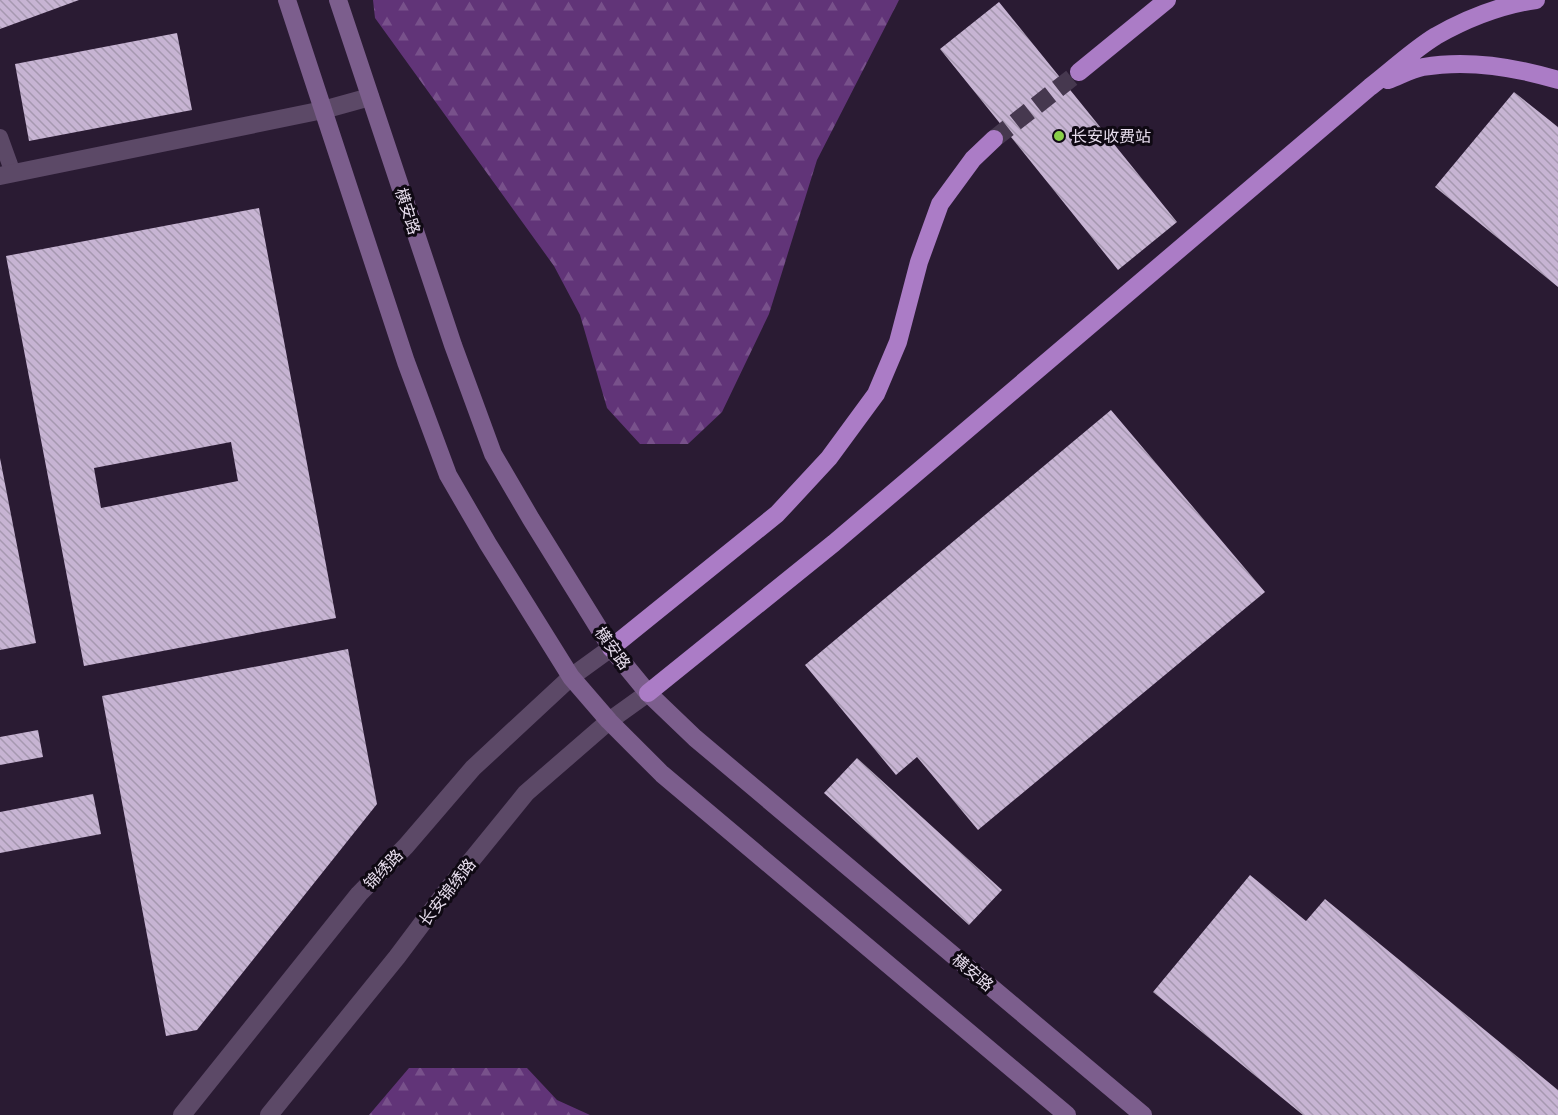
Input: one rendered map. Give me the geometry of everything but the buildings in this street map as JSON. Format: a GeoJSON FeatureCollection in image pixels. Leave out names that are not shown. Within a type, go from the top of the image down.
{"type":"FeatureCollection","features":[{"type":"Feature","properties":{"kind":"highway"},"geometry":{"type":"LineString","coordinates":[[1079,72],[1167,0]]}},
{"type":"Feature","properties":{"kind":"highway"},"geometry":{"type":"LineString","coordinates":[[648,693],[834,543],[1370,87],[1435,37],[1479,16],[1521,2],[1536,0]]}},
{"type":"Feature","properties":{"kind":"highway"},"geometry":{"type":"LineString","coordinates":[[1370,87],[1422,67],[1474,64],[1520,68],[1558,80]]}},
{"type":"Feature","properties":{"kind":"highway"},"geometry":{"type":"LineString","coordinates":[[611,648],[777,514],[829,458],[876,394],[898,342],[919,262],[940,204],[974,159],[994,139]]}},
{"type":"Feature","properties":{"kind":"main road"},"geometry":{"type":"LineString","coordinates":[[286,0],[406,362],[448,475],[571,677],[609,722],[662,774],[1067,1115]]}},
{"type":"Feature","properties":{"kind":"main road","name":"横安路"},"geometry":{"type":"LineString","coordinates":[[338,0],[453,345],[493,454],[611,648],[648,693],[695,738],[1143,1115]]}},
{"type":"Feature","properties":{"kind":"street"},"geometry":{"type":"LineString","coordinates":[[6,174],[323,110],[370,97]]}},
{"type":"Feature","properties":{"kind":"street","name":"锦绣路"},"geometry":{"type":"LineString","coordinates":[[182,1115],[359,894],[406,846],[473,768],[571,677],[611,648]]}},
{"type":"Feature","properties":{"kind":"street","name":"长安锦绣路"},"geometry":{"type":"LineString","coordinates":[[269,1115],[526,793],[609,722],[648,693]]}},
{"type":"Feature","properties":{"kind":"lane"},"geometry":{"type":"LineString","coordinates":[[0,137],[6,174]]}},
{"type":"Feature","properties":{"kind":"green space"},"geometry":{"type":"Polygon","coordinates":[[[373,0],[899,0],[817,160],[769,314],[722,412],[688,444],[640,444],[607,408],[580,315],[554,266],[375,18],[373,0]]]}},
{"type":"Feature","properties":{"kind":"green space"},"geometry":{"type":"Polygon","coordinates":[[[409,1068],[527,1068],[557,1100],[590,1115],[369,1115],[409,1068]]]}},
{"type":"Feature","properties":{"kind":"tunnel"},"geometry":{"type":"LineString","coordinates":[[994,139],[1079,72]]}},
{"type":"Feature","properties":{"kind":"place","name":"长安收费站"},"geometry":{"type":"Point","coordinates":[1059,136]}}]}
